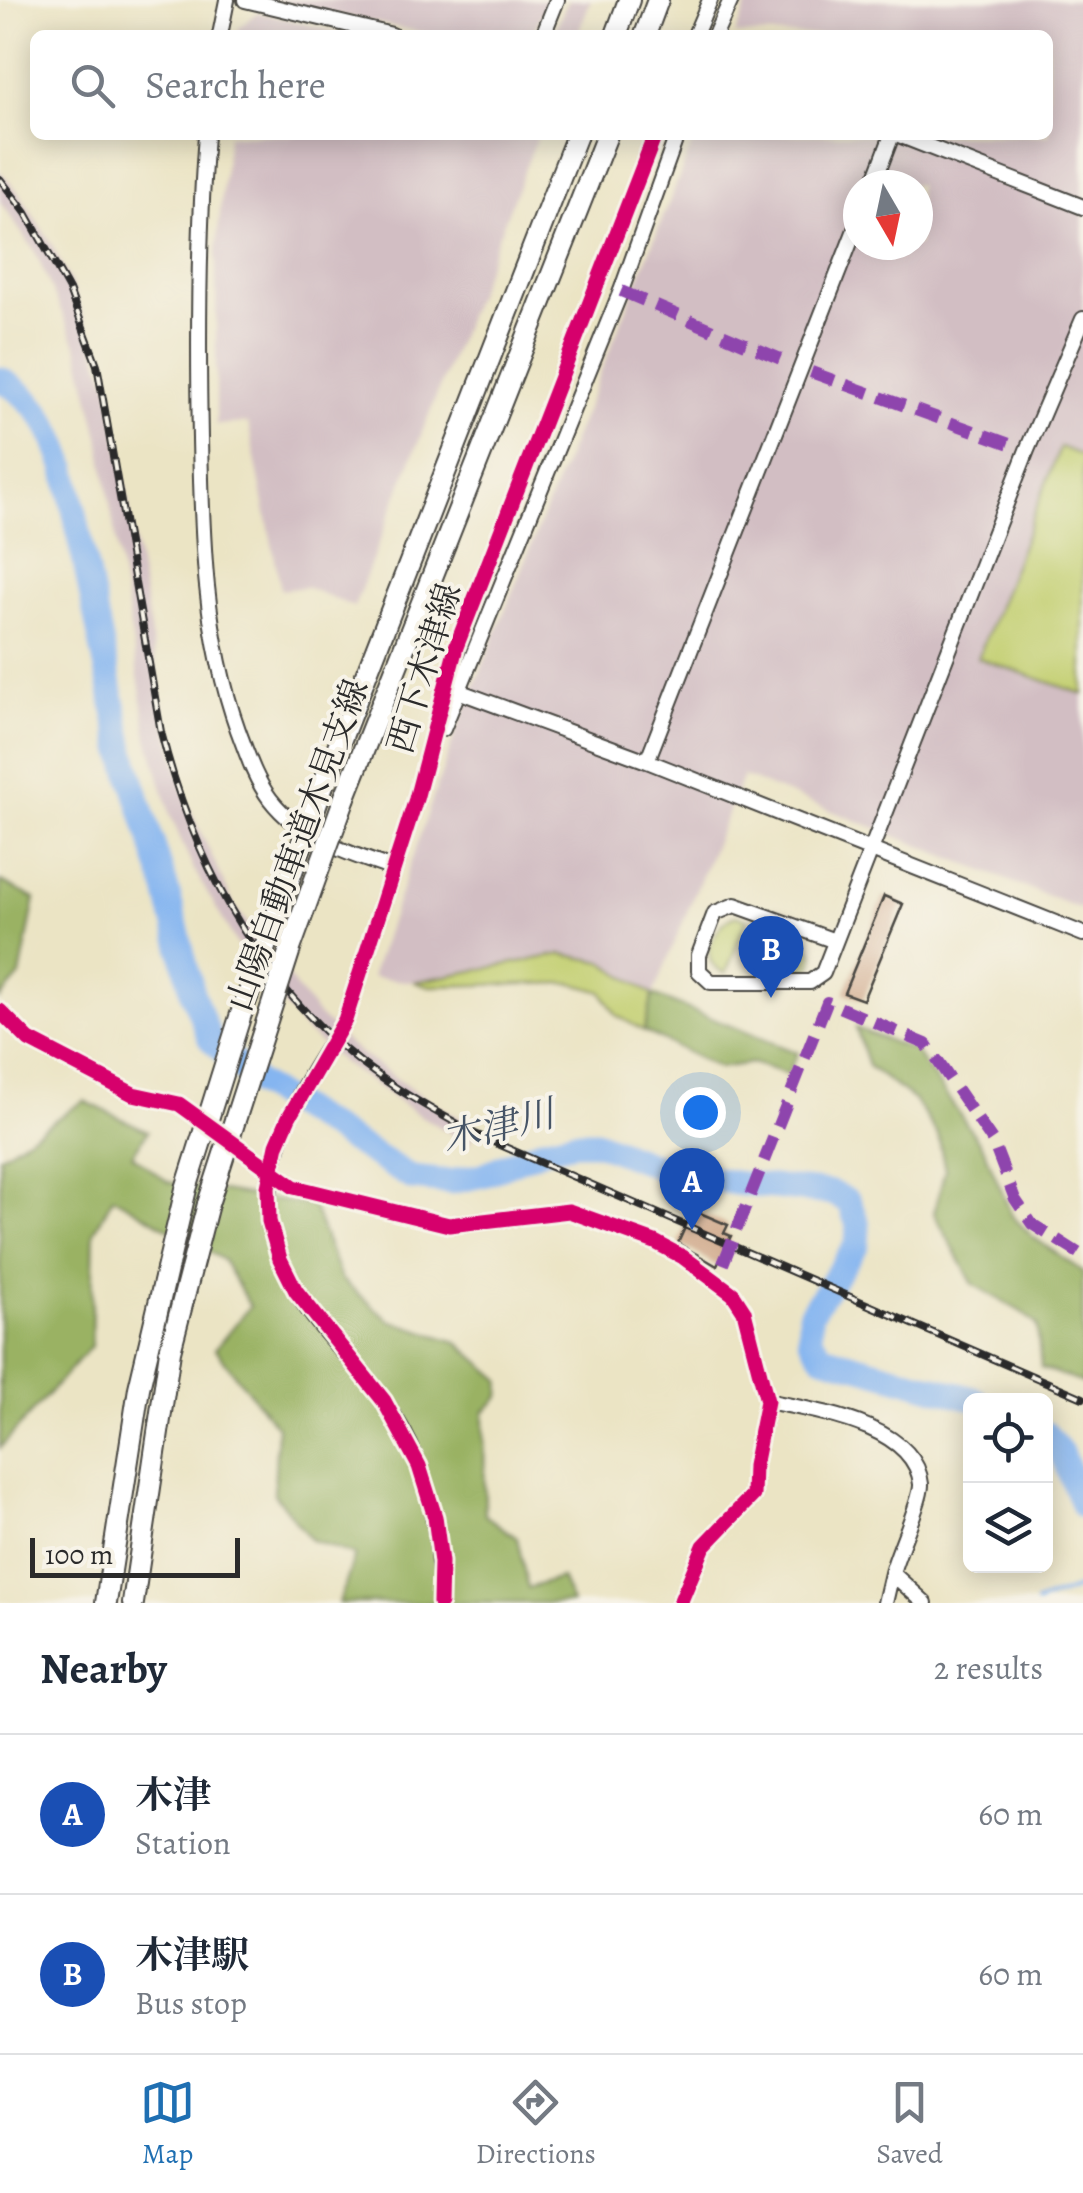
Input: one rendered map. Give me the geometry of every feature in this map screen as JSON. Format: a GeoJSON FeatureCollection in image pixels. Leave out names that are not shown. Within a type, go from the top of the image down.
{"type":"FeatureCollection","features":[{"type":"Feature","properties":{"kind":"highway"},"geometry":{"type":"LineString","coordinates":[[618,30],[629,0]]}},
{"type":"Feature","properties":{"kind":"highway"},"geometry":{"type":"LineString","coordinates":[[647,30],[658,0]]}},
{"type":"Feature","properties":{"kind":"highway","name":"山陽自動車道木見支線"},"geometry":{"type":"LineString","coordinates":[[106,1603],[139,1388],[186,1189],[240,1017],[323,785],[575,140]]}},
{"type":"Feature","properties":{"kind":"highway","name":"山陽自動車道木見支線"},"geometry":{"type":"LineString","coordinates":[[133,1603],[170,1351],[208,1204],[291,946],[345,798],[605,140]]}},
{"type":"Feature","properties":{"kind":"street"},"geometry":{"type":"LineString","coordinates":[[221,30],[228,0]]}},
{"type":"Feature","properties":{"kind":"street"},"geometry":{"type":"LineString","coordinates":[[245,0],[371,30]]}},
{"type":"Feature","properties":{"kind":"street"},"geometry":{"type":"LineString","coordinates":[[544,30],[557,0]]}},
{"type":"Feature","properties":{"kind":"street"},"geometry":{"type":"LineString","coordinates":[[697,30],[710,0]]}},
{"type":"Feature","properties":{"kind":"street"},"geometry":{"type":"LineString","coordinates":[[717,30],[730,0]]}},
{"type":"Feature","properties":{"kind":"street"},"geometry":{"type":"LineString","coordinates":[[206,140],[198,352],[203,562],[217,661],[250,763],[270,798],[295,825],[345,853],[394,868]]}},
{"type":"Feature","properties":{"kind":"street","name":"西下木津線"},"geometry":{"type":"LineString","coordinates":[[452,688],[456,647],[653,140]]}},
{"type":"Feature","properties":{"kind":"street","name":"西下木津線"},"geometry":{"type":"LineString","coordinates":[[440,1603],[441,1562],[435,1517],[419,1466],[384,1402],[296,1291],[280,1259],[269,1220],[268,1188],[277,1145],[302,1090],[344,1020],[452,688],[621,291],[675,140]]}},
{"type":"Feature","properties":{"kind":"street"},"geometry":{"type":"LineString","coordinates":[[880,170],[894,140]]}},
{"type":"Feature","properties":{"kind":"street"},"geometry":{"type":"LineString","coordinates":[[909,140],[1083,207]]}},
{"type":"Feature","properties":{"kind":"street"},"geometry":{"type":"LineString","coordinates":[[647,762],[843,260]]}},
{"type":"Feature","properties":{"kind":"street"},"geometry":{"type":"LineString","coordinates":[[835,941],[735,905],[715,913],[699,954],[699,972],[710,982],[810,982],[823,973],[1083,319]]}},
{"type":"Feature","properties":{"kind":"street"},"geometry":{"type":"LineString","coordinates":[[452,688],[1083,934]]}},
{"type":"Feature","properties":{"kind":"street"},"geometry":{"type":"LineString","coordinates":[[0,1011],[29,1040],[133,1094],[178,1104],[294,1187],[449,1225],[570,1211],[655,1242],[683,1257],[733,1294],[744,1311],[766,1400],[755,1455],[753,1495],[704,1546],[680,1603]]}},
{"type":"Feature","properties":{"kind":"street"},"geometry":{"type":"LineString","coordinates":[[766,1400],[834,1415],[895,1440],[913,1456],[922,1487],[885,1603]]}},
{"type":"Feature","properties":{"kind":"street"},"geometry":{"type":"LineString","coordinates":[[892,1573],[925,1603]]}},
{"type":"Feature","properties":{"kind":"shaded area"},"geometry":{"type":"Polygon","coordinates":[[[268,0],[548,0],[534,30],[409,30],[268,0]]]}},
{"type":"Feature","properties":{"kind":"shaded area"},"geometry":{"type":"Polygon","coordinates":[[[568,0],[591,0],[579,30],[555,30],[568,0]]]}},
{"type":"Feature","properties":{"kind":"shaded area"},"geometry":{"type":"Polygon","coordinates":[[[749,0],[1083,0],[1083,910],[743,776],[653,995],[603,962],[562,954],[414,982],[371,977],[454,737],[694,140],[1053,140],[1053,30],[737,30],[749,0]]]}},
{"type":"Feature","properties":{"kind":"shaded area"},"geometry":{"type":"Polygon","coordinates":[[[258,12],[329,30],[239,30],[258,12]]]}},
{"type":"Feature","properties":{"kind":"shaded area"},"geometry":{"type":"Polygon","coordinates":[[[227,140],[536,140],[354,607],[306,587],[281,590],[248,423],[216,425],[216,251],[227,140]]]}},
{"type":"Feature","properties":{"kind":"shaded area"},"geometry":{"type":"Polygon","coordinates":[[[0,171],[18,191],[51,243],[72,285],[109,387],[166,724],[186,799],[235,907],[316,1013],[352,1047],[477,1128],[469,1144],[343,1063],[303,1029],[243,955],[193,868],[171,817],[148,738],[99,437],[78,349],[35,252],[0,202],[0,171]]]}},
{"type":"Feature","properties":{"kind":"green space"},"geometry":{"type":"Polygon","coordinates":[[[1060,447],[1083,456],[1083,694],[978,658],[1060,447]]]}},
{"type":"Feature","properties":{"kind":"green space"},"geometry":{"type":"Polygon","coordinates":[[[0,881],[35,899],[20,976],[0,999],[0,881]]]}},
{"type":"Feature","properties":{"kind":"green space"},"geometry":{"type":"Polygon","coordinates":[[[736,915],[747,919],[726,973],[716,969],[709,954],[721,926],[736,915]]]}},
{"type":"Feature","properties":{"kind":"green space"},"geometry":{"type":"Polygon","coordinates":[[[797,941],[809,946],[814,958],[809,970],[797,975],[785,970],[780,958],[785,946],[797,941]]]}},
{"type":"Feature","properties":{"kind":"green space"},"geometry":{"type":"Polygon","coordinates":[[[562,954],[603,962],[653,995],[644,1031],[616,1015],[602,992],[572,983],[430,986],[414,982],[562,954]]]}},
{"type":"Feature","properties":{"kind":"green space"},"geometry":{"type":"Polygon","coordinates":[[[653,995],[798,1053],[787,1074],[752,1063],[719,1068],[644,1031],[653,995]]]}},
{"type":"Feature","properties":{"kind":"green space"},"geometry":{"type":"Polygon","coordinates":[[[856,1028],[915,1051],[984,1149],[1012,1216],[1033,1237],[1083,1272],[1083,1383],[1041,1368],[1037,1325],[973,1284],[934,1213],[945,1170],[938,1135],[914,1100],[868,1066],[856,1028]]]}},
{"type":"Feature","properties":{"kind":"green space"},"geometry":{"type":"Polygon","coordinates":[[[84,1101],[148,1131],[132,1155],[168,1182],[313,1206],[341,1279],[389,1320],[457,1342],[501,1380],[500,1397],[484,1412],[485,1515],[517,1538],[528,1588],[561,1578],[572,1603],[339,1603],[355,1555],[311,1540],[274,1494],[277,1427],[215,1349],[250,1306],[223,1260],[113,1197],[94,1232],[91,1346],[0,1448],[0,1156],[84,1101]]]}},
{"type":"Feature","properties":{"kind":"building"},"geometry":{"type":"Polygon","coordinates":[[[884,896],[903,904],[863,1000],[844,993],[884,896]]]}},
{"type":"Feature","properties":{"kind":"building"},"geometry":{"type":"Polygon","coordinates":[[[693,1210],[728,1225],[724,1233],[731,1236],[717,1266],[678,1243],[693,1210]]]}},
{"type":"Feature","properties":{"kind":"waterway","name":"木津川"},"geometry":{"type":"LineString","coordinates":[[0,379],[25,397],[43,417],[66,470],[123,749],[167,890],[193,995],[210,1039],[258,1084],[412,1178],[450,1182],[483,1175],[543,1149],[573,1142],[596,1142],[664,1169],[734,1183],[832,1193],[849,1202],[858,1225],[857,1244],[810,1314],[810,1338],[823,1356],[963,1396]]}},
{"type":"Feature","properties":{"kind":"waterway","name":"木津川"},"geometry":{"type":"LineString","coordinates":[[1053,1442],[1061,1452],[1083,1506]]}},
{"type":"Feature","properties":{"kind":"waterway"},"geometry":{"type":"LineString","coordinates":[[1036,1603],[1083,1586]]}},
{"type":"Feature","properties":{"kind":"railway"},"geometry":{"type":"LineString","coordinates":[[0,179],[26,213],[69,290],[97,365],[161,732],[194,834],[243,929],[307,1014],[389,1083],[475,1134],[1083,1398]]}},
{"type":"Feature","properties":{"kind":"marked path"},"geometry":{"type":"LineString","coordinates":[[621,291],[790,363]]}},
{"type":"Feature","properties":{"kind":"marked path"},"geometry":{"type":"LineString","coordinates":[[811,372],[1018,447]]}},
{"type":"Feature","properties":{"kind":"marked path"},"geometry":{"type":"LineString","coordinates":[[723,1264],[827,1002],[926,1044],[993,1142],[1015,1199],[1032,1224],[1083,1256]]}},
{"type":"Feature","properties":{"kind":"cycle path"},"geometry":{"type":"LineString","coordinates":[[440,1603],[441,1562],[435,1517],[419,1466],[384,1401],[296,1291],[280,1259],[269,1221],[268,1187],[277,1145],[289,1117],[345,1020],[416,799],[456,647],[653,140]]}},
{"type":"Feature","properties":{"kind":"cycle path"},"geometry":{"type":"LineString","coordinates":[[0,1011],[29,1040],[133,1094],[179,1104],[294,1187],[449,1225],[569,1211],[655,1242],[683,1257],[733,1294],[744,1311],[767,1401],[754,1466],[753,1495],[704,1546],[680,1603]]}},
{"type":"Feature","properties":{"kind":"place","name":"木津駅"},"geometry":{"type":"Point","coordinates":[771,998]}},
{"type":"Feature","properties":{"kind":"place","name":"木津"},"geometry":{"type":"Point","coordinates":[692,1230]}}]}
